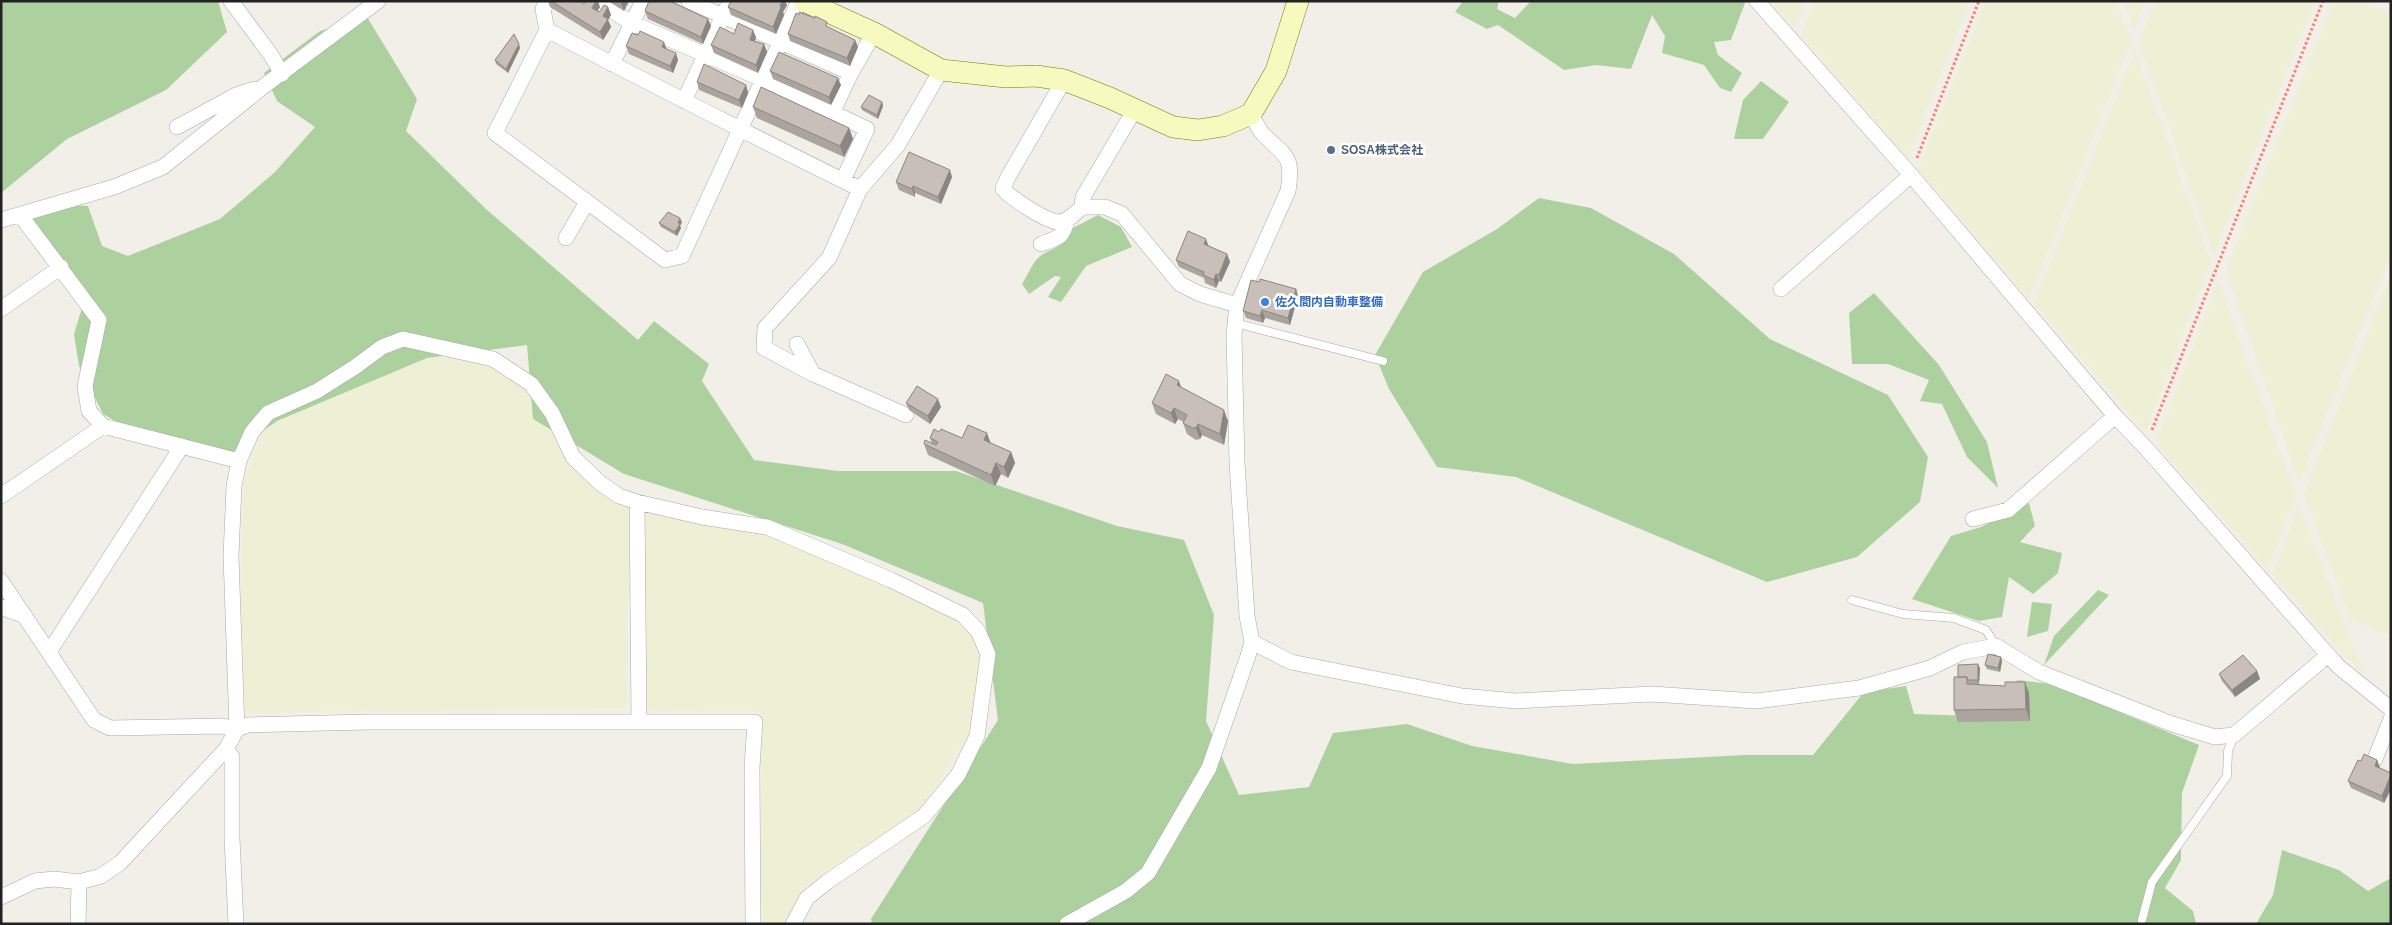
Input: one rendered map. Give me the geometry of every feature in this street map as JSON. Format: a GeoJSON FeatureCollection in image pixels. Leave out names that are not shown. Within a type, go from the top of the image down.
{"type":"FeatureCollection","features":[{"type":"Feature","properties":{"kind":"street"},"geometry":{"type":"LineString","coordinates":[[231,1],[271,55],[282,74]]}},
{"type":"Feature","properties":{"kind":"street"},"geometry":{"type":"LineString","coordinates":[[1,220],[22,216],[114,187],[162,167],[264,86],[378,1]]}},
{"type":"Feature","properties":{"kind":"street"},"geometry":{"type":"LineString","coordinates":[[548,1],[543,9],[546,30],[495,133],[665,260],[682,256],[739,128],[799,1]]}},
{"type":"Feature","properties":{"kind":"street"},"geometry":{"type":"LineString","coordinates":[[596,1],[632,23],[762,79],[867,129],[843,180]]}},
{"type":"Feature","properties":{"kind":"street"},"geometry":{"type":"LineString","coordinates":[[612,64],[643,1]]}},
{"type":"Feature","properties":{"kind":"street"},"geometry":{"type":"LineString","coordinates":[[689,1],[851,73]]}},
{"type":"Feature","properties":{"kind":"street"},"geometry":{"type":"LineString","coordinates":[[684,100],[730,1]]}},
{"type":"Feature","properties":{"kind":"street"},"geometry":{"type":"LineString","coordinates":[[804,1],[874,33],[941,70],[1006,77],[1036,76],[1064,80],[1173,127],[1198,130],[1223,126],[1251,114],[1276,71],[1298,1]]}},
{"type":"Feature","properties":{"kind":"street"},"geometry":{"type":"LineString","coordinates":[[1757,1],[1910,175],[2115,416],[2145,447],[2328,655],[2339,667],[2391,709]]}},
{"type":"Feature","properties":{"kind":"street"},"geometry":{"type":"LineString","coordinates":[[546,30],[860,189]]}},
{"type":"Feature","properties":{"kind":"street"},"geometry":{"type":"LineString","coordinates":[[832,112],[851,73],[874,33]]}},
{"type":"Feature","properties":{"kind":"street"},"geometry":{"type":"LineString","coordinates":[[906,414],[813,374],[764,348],[765,328],[829,258],[860,189],[898,145],[941,70]]}},
{"type":"Feature","properties":{"kind":"street"},"geometry":{"type":"LineString","coordinates":[[1064,80],[1003,189],[1009,196],[1048,219],[1058,222],[1067,220],[1082,207],[1105,207],[1122,214],[1180,284],[1200,294],[1237,305]]}},
{"type":"Feature","properties":{"kind":"street"},"geometry":{"type":"LineString","coordinates":[[177,127],[236,95],[264,86]]}},
{"type":"Feature","properties":{"kind":"street"},"geometry":{"type":"LineString","coordinates":[[1082,207],[1083,197],[1135,109]]}},
{"type":"Feature","properties":{"kind":"street"},"geometry":{"type":"LineString","coordinates":[[1067,924],[1126,892],[1148,874],[1209,768],[1252,642],[1247,616],[1238,472],[1234,353],[1235,323],[1237,305],[1288,191],[1291,173],[1281,149],[1262,133],[1251,114]]}},
{"type":"Feature","properties":{"kind":"street"},"geometry":{"type":"LineString","coordinates":[[1781,288],[1910,175]]}},
{"type":"Feature","properties":{"kind":"street"},"geometry":{"type":"LineString","coordinates":[[566,238],[587,202]]}},
{"type":"Feature","properties":{"kind":"street"},"geometry":{"type":"LineString","coordinates":[[22,216],[99,320],[85,386],[89,411],[102,426],[239,461]]}},
{"type":"Feature","properties":{"kind":"street"},"geometry":{"type":"LineString","coordinates":[[1042,244],[1057,239],[1064,233],[1067,220]]}},
{"type":"Feature","properties":{"kind":"street"},"geometry":{"type":"LineString","coordinates":[[1,308],[61,268]]}},
{"type":"Feature","properties":{"kind":"street"},"geometry":{"type":"LineString","coordinates":[[1,897],[35,881],[54,879],[79,882],[101,876],[120,863],[226,749],[237,729],[231,556],[234,486],[239,461],[252,432],[268,413],[317,391],[355,368],[382,347],[403,339],[493,359],[531,384],[552,413],[573,457],[600,483],[619,496],[702,517],[767,527],[891,580],[963,615],[978,631],[988,654],[977,736],[958,775],[924,816],[827,882],[807,898],[793,924]]}},
{"type":"Feature","properties":{"kind":"street"},"geometry":{"type":"LineString","coordinates":[[797,344],[813,374]]}},
{"type":"Feature","properties":{"kind":"street"},"geometry":{"type":"LineString","coordinates":[[1973,519],[2008,510],[2115,416]]}},
{"type":"Feature","properties":{"kind":"street"},"geometry":{"type":"LineString","coordinates":[[1,496],[102,426]]}},
{"type":"Feature","properties":{"kind":"street"},"geometry":{"type":"LineString","coordinates":[[49,652],[182,446]]}},
{"type":"Feature","properties":{"kind":"street"},"geometry":{"type":"LineString","coordinates":[[637,502],[639,721]]}},
{"type":"Feature","properties":{"kind":"street"},"geometry":{"type":"LineString","coordinates":[[1,581],[94,720],[110,728],[223,726],[237,729],[248,725],[368,722],[755,722],[752,768],[753,924]]}},
{"type":"Feature","properties":{"kind":"street"},"geometry":{"type":"LineString","coordinates":[[1,606],[25,616]]}},
{"type":"Feature","properties":{"kind":"street"},"geometry":{"type":"LineString","coordinates":[[1252,642],[1290,662],[1462,696],[1516,702],[1652,694],[1756,701],[1859,688],[1930,668],[1963,652],[1996,646],[2039,672],[2172,724],[2215,737],[2234,735],[2328,655]]}},
{"type":"Feature","properties":{"kind":"street"},"geometry":{"type":"LineString","coordinates":[[2376,759],[2391,719]]}},
{"type":"Feature","properties":{"kind":"street"},"geometry":{"type":"LineString","coordinates":[[226,749],[232,757],[232,838],[236,924]]}},
{"type":"Feature","properties":{"kind":"street"},"geometry":{"type":"LineString","coordinates":[[78,924],[79,882]]}},
{"type":"Feature","properties":{"kind":"lane"},"geometry":{"type":"LineString","coordinates":[[1235,323],[1383,361]]}},
{"type":"Feature","properties":{"kind":"lane"},"geometry":{"type":"LineString","coordinates":[[1852,600],[1903,614],[1954,618],[1986,630],[1996,646]]}},
{"type":"Feature","properties":{"kind":"lane"},"geometry":{"type":"LineString","coordinates":[[2142,920],[2152,882],[2227,776],[2228,751],[2234,735]]}},
{"type":"Feature","properties":{"kind":"path"},"geometry":{"type":"LineString","coordinates":[[1910,175],[1979,1]]}},
{"type":"Feature","properties":{"kind":"path"},"geometry":{"type":"LineString","coordinates":[[2145,447],[2323,1]]}},
{"type":"Feature","properties":{"kind":"green space"},"geometry":{"type":"Polygon","coordinates":[[[1,1],[218,1],[227,32],[166,90],[67,139],[1,193],[1,1]]]}},
{"type":"Feature","properties":{"kind":"green space"},"geometry":{"type":"Polygon","coordinates":[[[1463,1],[1499,1],[1497,9],[1515,18],[1531,1],[1743,1],[1745,3],[1731,40],[1714,42],[1718,55],[1742,73],[1731,92],[1720,88],[1704,65],[1662,53],[1665,36],[1652,15],[1631,69],[1596,65],[1564,70],[1498,25],[1487,29],[1455,12],[1463,1]]]}},
{"type":"Feature","properties":{"kind":"green space"},"geometry":{"type":"Polygon","coordinates":[[[1771,1],[1805,1],[1795,28],[1771,1]]]}},
{"type":"Feature","properties":{"kind":"green space"},"geometry":{"type":"Polygon","coordinates":[[[1815,1],[1970,1],[1908,158],[1801,36],[1815,1]]]}},
{"type":"Feature","properties":{"kind":"green space"},"geometry":{"type":"Polygon","coordinates":[[[1986,1],[2116,1],[2131,41],[2029,299],[1918,169],[1986,1]]]}},
{"type":"Feature","properties":{"kind":"green space"},"geometry":{"type":"Polygon","coordinates":[[[2124,1],[2145,1],[2134,29],[2124,1]]]}},
{"type":"Feature","properties":{"kind":"green space"},"geometry":{"type":"Polygon","coordinates":[[[2155,1],[2315,1],[2214,255],[2139,42],[2155,1]]]}},
{"type":"Feature","properties":{"kind":"green space"},"geometry":{"type":"Polygon","coordinates":[[[2334,1],[2361,1],[2391,13],[2391,254],[2299,483],[2226,270],[2334,1]]]}},
{"type":"Feature","properties":{"kind":"green space"},"geometry":{"type":"Polygon","coordinates":[[[367,17],[417,99],[406,131],[486,209],[638,340],[654,321],[709,364],[702,381],[754,460],[838,471],[956,471],[1117,526],[1184,540],[1214,615],[1206,721],[1239,795],[1309,787],[1333,733],[1407,724],[1472,746],[1573,764],[1745,755],[1813,755],[1864,692],[1906,686],[1914,714],[2009,717],[2017,680],[2052,684],[2199,745],[2182,793],[2181,860],[2165,888],[2193,911],[2196,924],[872,924],[871,919],[998,720],[983,603],[842,544],[624,474],[533,419],[527,345],[427,358],[277,421],[233,452],[166,450],[103,414],[79,366],[74,334],[87,292],[28,218],[62,205],[88,206],[102,246],[128,256],[220,219],[275,172],[315,127],[277,101],[264,73],[320,31],[367,17]]]}},
{"type":"Feature","properties":{"kind":"green space"},"geometry":{"type":"Polygon","coordinates":[[[2135,51],[2211,262],[2145,432],[2034,304],[2135,51]]]}},
{"type":"Feature","properties":{"kind":"green space"},"geometry":{"type":"Polygon","coordinates":[[[1761,81],[1789,102],[1763,139],[1734,139],[1743,100],[1761,81]]]}},
{"type":"Feature","properties":{"kind":"green space"},"geometry":{"type":"Polygon","coordinates":[[[1539,198],[1591,208],[1674,254],[1770,339],[1888,395],[1928,457],[1920,502],[1857,557],[1767,582],[1516,477],[1437,467],[1389,389],[1375,355],[1423,272],[1497,229],[1539,198]]]}},
{"type":"Feature","properties":{"kind":"green space"},"geometry":{"type":"Polygon","coordinates":[[[1098,215],[1121,227],[1132,247],[1086,266],[1061,302],[1048,297],[1061,277],[1055,276],[1029,294],[1022,284],[1037,259],[1060,245],[1069,230],[1098,215]]]}},
{"type":"Feature","properties":{"kind":"green space"},"geometry":{"type":"Polygon","coordinates":[[[2391,274],[2391,636],[2350,619],[2304,494],[2391,274]]]}},
{"type":"Feature","properties":{"kind":"green space"},"geometry":{"type":"Polygon","coordinates":[[[2218,281],[2296,496],[2268,569],[2156,444],[2218,281]]]}},
{"type":"Feature","properties":{"kind":"green space"},"geometry":{"type":"Polygon","coordinates":[[[1874,293],[1939,365],[1987,442],[1998,488],[1967,457],[1942,404],[1920,401],[1929,380],[1888,364],[1852,364],[1849,313],[1874,293]]]}},
{"type":"Feature","properties":{"kind":"green space"},"geometry":{"type":"Polygon","coordinates":[[[429,349],[499,368],[537,398],[563,455],[586,479],[629,503],[627,708],[240,713],[243,483],[266,421],[429,349]]]}},
{"type":"Feature","properties":{"kind":"green space"},"geometry":{"type":"Polygon","coordinates":[[[2029,503],[2035,526],[2020,542],[2062,553],[2058,573],[2033,594],[2009,577],[2002,617],[1979,621],[1912,599],[1951,536],[1981,527],[2029,503]]]}},
{"type":"Feature","properties":{"kind":"green space"},"geometry":{"type":"Polygon","coordinates":[[[2299,505],[2364,676],[2272,575],[2299,505]]]}},
{"type":"Feature","properties":{"kind":"green space"},"geometry":{"type":"Polygon","coordinates":[[[641,508],[767,533],[944,611],[972,633],[980,659],[968,736],[941,780],[920,809],[811,881],[804,888],[786,924],[762,924],[761,712],[650,711],[645,704],[641,508]]]}},
{"type":"Feature","properties":{"kind":"green space"},"geometry":{"type":"Polygon","coordinates":[[[2098,590],[2109,595],[2044,665],[2054,636],[2098,590]]]}},
{"type":"Feature","properties":{"kind":"green space"},"geometry":{"type":"Polygon","coordinates":[[[2032,602],[2052,604],[2048,631],[2027,637],[2032,602]]]}},
{"type":"Feature","properties":{"kind":"green space"},"geometry":{"type":"Polygon","coordinates":[[[2282,850],[2339,870],[2368,891],[2391,878],[2391,924],[2256,924],[2273,895],[2282,850]]]}},
{"type":"Feature","properties":{"kind":"building"},"geometry":{"type":"Polygon","coordinates":[[[551,1],[580,1],[584,4],[585,1],[596,1],[592,8],[599,12],[604,5],[608,7],[603,16],[608,19],[600,32],[551,1]]]}},
{"type":"Feature","properties":{"kind":"building"},"geometry":{"type":"Polygon","coordinates":[[[649,1],[670,1],[708,19],[701,37],[645,11],[649,1]]]}},
{"type":"Feature","properties":{"kind":"building"},"geometry":{"type":"Polygon","coordinates":[[[731,1],[782,1],[773,27],[728,7],[731,1]]]}},
{"type":"Feature","properties":{"kind":"building"},"geometry":{"type":"Polygon","coordinates":[[[799,12],[815,18],[815,16],[827,22],[826,26],[855,40],[847,58],[788,34],[796,13],[799,15],[799,12]]]}},
{"type":"Feature","properties":{"kind":"building"},"geometry":{"type":"Polygon","coordinates":[[[738,23],[753,30],[750,40],[764,44],[756,65],[711,45],[720,27],[734,34],[738,23]]]}},
{"type":"Feature","properties":{"kind":"building"},"geometry":{"type":"Polygon","coordinates":[[[640,31],[664,42],[662,47],[676,53],[670,66],[626,46],[632,33],[638,35],[640,31]]]}},
{"type":"Feature","properties":{"kind":"building"},"geometry":{"type":"Polygon","coordinates":[[[514,34],[519,44],[506,69],[495,60],[514,34]]]}},
{"type":"Feature","properties":{"kind":"building"},"geometry":{"type":"Polygon","coordinates":[[[779,52],[838,78],[829,97],[770,71],[779,52]]]}},
{"type":"Feature","properties":{"kind":"building"},"geometry":{"type":"Polygon","coordinates":[[[704,64],[746,85],[739,100],[697,82],[704,64]]]}},
{"type":"Feature","properties":{"kind":"building"},"geometry":{"type":"Polygon","coordinates":[[[761,87],[849,128],[840,146],[753,107],[761,87]]]}},
{"type":"Feature","properties":{"kind":"building"},"geometry":{"type":"Polygon","coordinates":[[[869,95],[882,102],[877,115],[861,107],[869,95]]]}},
{"type":"Feature","properties":{"kind":"building"},"geometry":{"type":"Polygon","coordinates":[[[909,152],[950,170],[938,197],[913,186],[912,189],[896,182],[909,152]]]}},
{"type":"Feature","properties":{"kind":"building"},"geometry":{"type":"Polygon","coordinates":[[[668,212],[680,218],[678,223],[680,224],[675,232],[659,223],[668,212]]]}},
{"type":"Feature","properties":{"kind":"building"},"geometry":{"type":"Polygon","coordinates":[[[1188,231],[1206,239],[1204,244],[1227,254],[1219,275],[1216,274],[1214,280],[1203,275],[1204,272],[1176,260],[1188,231]]]}},
{"type":"Feature","properties":{"kind":"building"},"geometry":{"type":"Polygon","coordinates":[[[1260,279],[1296,289],[1288,318],[1262,310],[1260,316],[1243,311],[1251,280],[1259,282],[1260,279]]]}},
{"type":"Feature","properties":{"kind":"building"},"geometry":{"type":"Polygon","coordinates":[[[1166,374],[1179,381],[1177,385],[1224,410],[1220,434],[1198,424],[1196,428],[1192,428],[1183,423],[1187,415],[1174,408],[1171,413],[1152,403],[1166,374]]]}},
{"type":"Feature","properties":{"kind":"building"},"geometry":{"type":"Polygon","coordinates":[[[917,386],[938,399],[928,416],[906,403],[917,386]]]}},
{"type":"Feature","properties":{"kind":"building"},"geometry":{"type":"Polygon","coordinates":[[[968,425],[987,433],[984,440],[1011,452],[1004,467],[996,463],[991,475],[924,444],[925,440],[936,445],[938,442],[930,438],[934,429],[939,432],[941,429],[962,438],[968,425]]]}},
{"type":"Feature","properties":{"kind":"building"},"geometry":{"type":"Polygon","coordinates":[[[1988,654],[2001,657],[1998,668],[1985,665],[1988,654]]]}},
{"type":"Feature","properties":{"kind":"building"},"geometry":{"type":"Polygon","coordinates":[[[2243,655],[2257,671],[2232,690],[2219,674],[2243,655]]]}},
{"type":"Feature","properties":{"kind":"building"},"geometry":{"type":"Polygon","coordinates":[[[1978,664],[1978,680],[1958,677],[1958,665],[1978,664]]]}},
{"type":"Feature","properties":{"kind":"building"},"geometry":{"type":"Polygon","coordinates":[[[1954,677],[1967,677],[1967,684],[2005,686],[2005,682],[2025,682],[2026,709],[1954,710],[1954,677]]]}},
{"type":"Feature","properties":{"kind":"building"},"geometry":{"type":"Polygon","coordinates":[[[2364,754],[2377,760],[2375,766],[2391,773],[2382,796],[2348,781],[2358,760],[2361,761],[2364,754]]]}},
{"type":"Feature","properties":{"kind":"place","name":"SOSA株式会社"},"geometry":{"type":"Point","coordinates":[1331,150]}},
{"type":"Feature","properties":{"kind":"place","name":"佐久間内自動車整備"},"geometry":{"type":"Point","coordinates":[1265,302]}}]}
